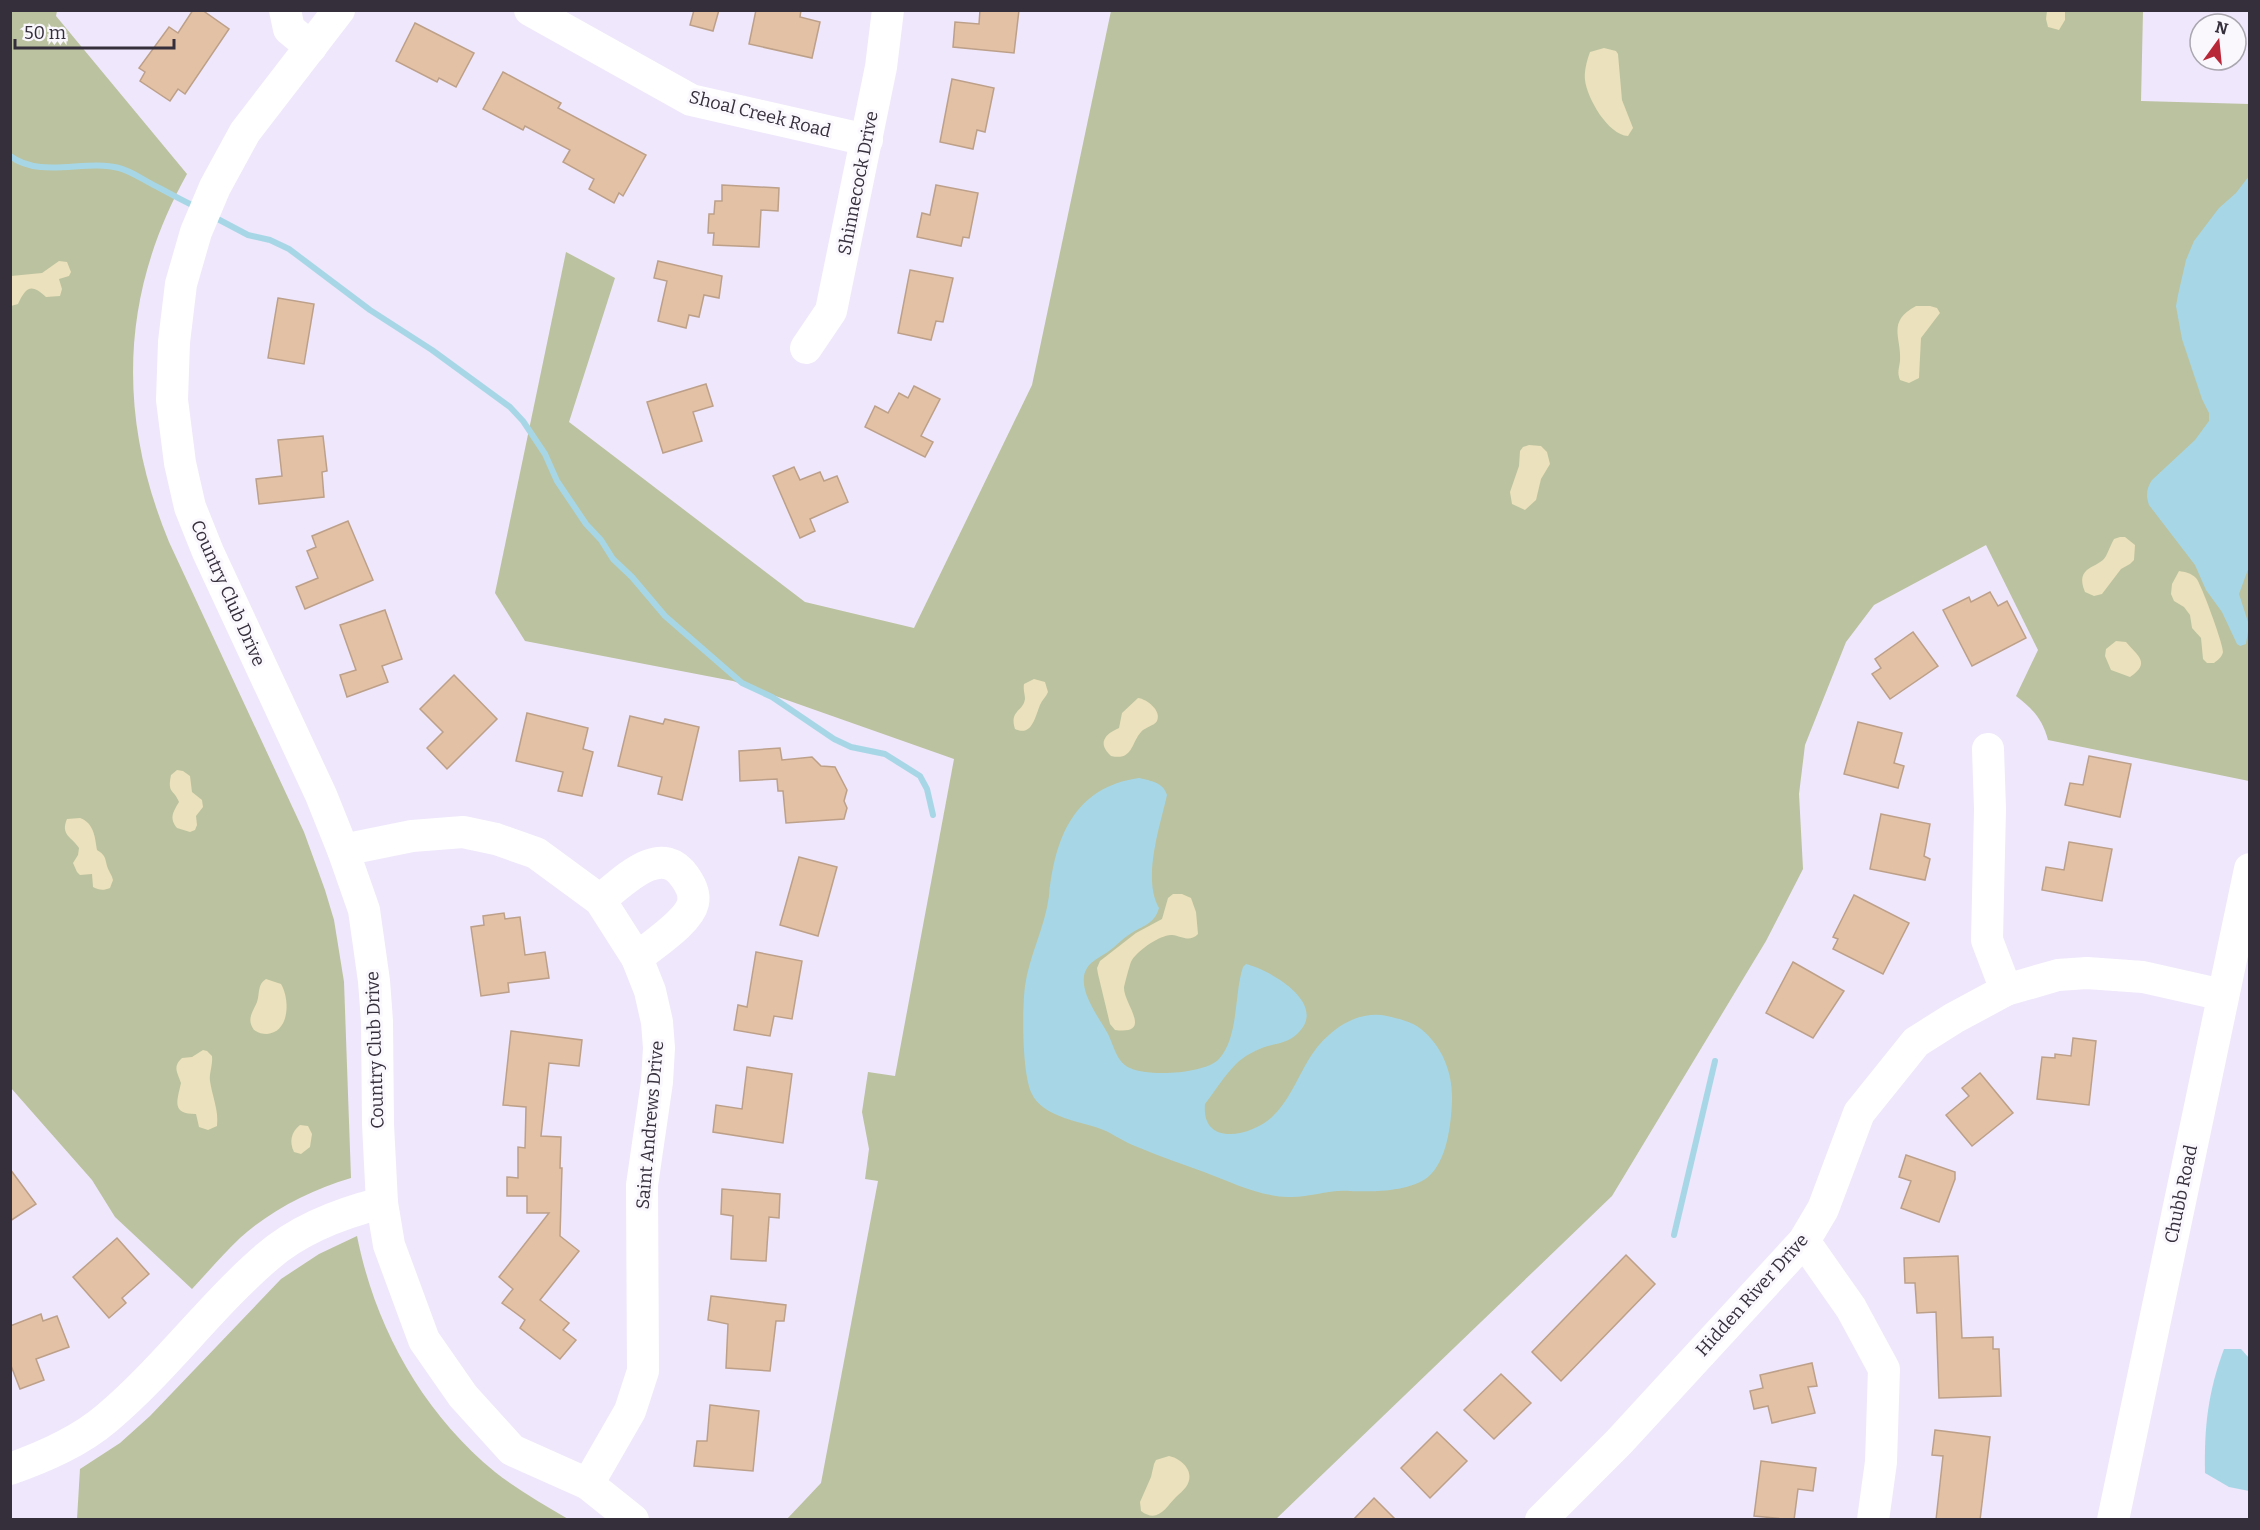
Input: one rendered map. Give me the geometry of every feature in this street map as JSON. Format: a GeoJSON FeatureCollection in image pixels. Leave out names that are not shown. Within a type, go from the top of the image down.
{"type":"FeatureCollection","features":[{"type":"Feature","properties":{"kind":"street"},"geometry":{"type":"LineString","coordinates":[[285,10],[290,29],[311,47]]}},
{"type":"Feature","properties":{"kind":"street","name":"Country Club Drive"},"geometry":{"type":"LineString","coordinates":[[339,10],[245,132],[215,187],[196,232],[181,284],[174,342],[172,400],[180,463],[190,507],[212,562],[321,795],[364,910],[377,1021],[378,1125],[382,1203],[389,1245],[424,1340],[463,1396],[512,1450],[588,1484],[633,1520]]}},
{"type":"Feature","properties":{"kind":"street","name":"Shoal Creek Road"},"geometry":{"type":"LineString","coordinates":[[530,10],[691,100],[867,140]]}},
{"type":"Feature","properties":{"kind":"street","name":"Shinnecock Drive"},"geometry":{"type":"LineString","coordinates":[[806,348],[831,311],[881,67],[888,10]]}},
{"type":"Feature","properties":{"kind":"street"},"geometry":{"type":"LineString","coordinates":[[1988,749],[1990,809],[1987,940],[2006,990]]}},
{"type":"Feature","properties":{"kind":"street","name":"Saint Andrews Drive"},"geometry":{"type":"LineString","coordinates":[[343,850],[412,836],[463,832],[496,839],[536,854],[600,900],[637,958],[650,991],[657,1022],[659,1048],[657,1082],[642,1185],[643,1371],[630,1411],[588,1484]]}},
{"type":"Feature","properties":{"kind":"street"},"geometry":{"type":"LineString","coordinates":[[600,900],[631,875],[646,866],[662,861],[678,867],[691,886],[694,902],[685,919],[637,958]]}},
{"type":"Feature","properties":{"kind":"street","name":"Chubb Road"},"geometry":{"type":"LineString","coordinates":[[2113,1520],[2250,868]]}},
{"type":"Feature","properties":{"kind":"street","name":"Hidden River Drive"},"geometry":{"type":"LineString","coordinates":[[1541,1520],[1619,1442],[1804,1241],[1823,1209],[1859,1113],[1916,1042],[2006,990],[2058,975],[2096,973],[2144,977],[2223,995]]}},
{"type":"Feature","properties":{"kind":"street"},"geometry":{"type":"LineString","coordinates":[[10,1469],[51,1454],[105,1420],[165,1363],[268,1256],[303,1232],[350,1211],[382,1203]]}},
{"type":"Feature","properties":{"kind":"street"},"geometry":{"type":"LineString","coordinates":[[1804,1241],[1851,1308],[1884,1369],[1881,1462],[1873,1520]]}},
{"type":"Feature","properties":{"kind":"green space"},"geometry":{"type":"Polygon","coordinates":[[[10,11],[57,11],[56,16],[187,174],[165,219],[149,264],[138,310],[133,356],[134,402],[140,448],[152,495],[169,542],[304,832],[334,920],[344,982],[351,1178],[321,1188],[265,1218],[234,1244],[192,1289],[115,1217],[92,1180],[11,1088],[10,11]]]}},
{"type":"Feature","properties":{"kind":"green space"},"geometry":{"type":"Polygon","coordinates":[[[1111,11],[2143,11],[2141,101],[2249,104],[2249,781],[2048,740],[2036,715],[2016,696],[2038,650],[1986,545],[1874,605],[1846,642],[1805,745],[1799,794],[1803,869],[1766,941],[1612,1196],[1276,1519],[787,1519],[821,1483],[878,1181],[865,1179],[869,1149],[862,1112],[868,1072],[895,1076],[954,759],[733,681],[525,641],[495,593],[566,252],[615,278],[569,422],[805,602],[914,628],[1032,385],[1111,11]]]}},
{"type":"Feature","properties":{"kind":"green space"},"geometry":{"type":"Polygon","coordinates":[[[357,1236],[365,1270],[389,1335],[424,1395],[445,1423],[495,1472],[568,1519],[77,1519],[80,1469],[120,1443],[150,1416],[281,1279],[319,1254],[357,1236]]]}},
{"type":"Feature","properties":{"kind":"sand"},"geometry":{"type":"Polygon","coordinates":[[[2047,11],[2065,11],[2065,20],[2059,30],[2048,27],[2047,11]]]}},
{"type":"Feature","properties":{"kind":"sand"},"geometry":{"type":"Polygon","coordinates":[[[1604,48],[1616,51],[1618,54],[1622,100],[1633,128],[1628,136],[1620,134],[1606,123],[1594,105],[1587,88],[1585,73],[1590,52],[1604,48]]]}},
{"type":"Feature","properties":{"kind":"sand"},"geometry":{"type":"Polygon","coordinates":[[[59,261],[67,262],[71,272],[69,276],[59,279],[62,289],[60,296],[46,297],[36,290],[29,289],[18,304],[11,306],[11,276],[42,273],[59,261]]]}},
{"type":"Feature","properties":{"kind":"sand"},"geometry":{"type":"Polygon","coordinates":[[[1916,306],[1937,308],[1940,313],[1921,338],[1919,378],[1909,383],[1900,380],[1898,373],[1900,353],[1898,324],[1907,312],[1916,306]]]}},
{"type":"Feature","properties":{"kind":"sand"},"geometry":{"type":"Polygon","coordinates":[[[1529,445],[1541,446],[1547,452],[1550,464],[1541,479],[1536,500],[1525,510],[1512,504],[1510,492],[1519,466],[1520,451],[1529,445]]]}},
{"type":"Feature","properties":{"kind":"sand"},"geometry":{"type":"Polygon","coordinates":[[[2125,537],[2135,545],[2134,560],[2121,569],[2102,594],[2094,596],[2085,592],[2082,583],[2085,572],[2103,560],[2114,539],[2125,537]]]}},
{"type":"Feature","properties":{"kind":"sand"},"geometry":{"type":"Polygon","coordinates":[[[2179,571],[2196,578],[2207,602],[2223,652],[2214,663],[2207,663],[2203,659],[2201,638],[2192,628],[2190,615],[2184,607],[2174,601],[2171,594],[2172,584],[2179,571]]]}},
{"type":"Feature","properties":{"kind":"sand"},"geometry":{"type":"Polygon","coordinates":[[[2116,641],[2126,642],[2140,660],[2140,668],[2130,677],[2111,670],[2105,656],[2106,649],[2116,641]]]}},
{"type":"Feature","properties":{"kind":"sand"},"geometry":{"type":"Polygon","coordinates":[[[1034,679],[1045,682],[1048,692],[1032,724],[1021,731],[1015,729],[1014,718],[1024,703],[1024,684],[1034,679]]]}},
{"type":"Feature","properties":{"kind":"sand"},"geometry":{"type":"Polygon","coordinates":[[[1138,698],[1153,706],[1157,713],[1157,721],[1141,732],[1128,754],[1118,757],[1111,756],[1104,747],[1104,739],[1119,728],[1122,713],[1138,698]]]}},
{"type":"Feature","properties":{"kind":"sand"},"geometry":{"type":"Polygon","coordinates":[[[177,770],[190,776],[192,792],[202,800],[203,807],[196,816],[197,825],[195,830],[190,832],[177,828],[173,821],[179,802],[170,788],[170,781],[171,775],[177,770]]]}},
{"type":"Feature","properties":{"kind":"sand"},"geometry":{"type":"Polygon","coordinates":[[[80,818],[91,827],[97,850],[105,858],[113,880],[110,888],[105,890],[93,887],[92,874],[80,875],[73,863],[79,848],[66,832],[65,824],[67,819],[80,818]]]}},
{"type":"Feature","properties":{"kind":"sand"},"geometry":{"type":"Polygon","coordinates":[[[1173,894],[1182,894],[1191,898],[1196,912],[1198,934],[1188,939],[1167,935],[1155,940],[1133,958],[1124,988],[1135,1023],[1133,1028],[1115,1030],[1110,1024],[1097,968],[1100,961],[1136,933],[1162,919],[1168,898],[1173,894]]]}},
{"type":"Feature","properties":{"kind":"sand"},"geometry":{"type":"Polygon","coordinates":[[[266,979],[281,984],[287,1006],[284,1021],[280,1027],[275,1032],[267,1034],[254,1030],[250,1019],[260,987],[266,979]]]}},
{"type":"Feature","properties":{"kind":"sand"},"geometry":{"type":"Polygon","coordinates":[[[203,1050],[212,1056],[210,1081],[217,1114],[217,1126],[208,1130],[199,1127],[196,1114],[179,1109],[177,1101],[181,1083],[177,1064],[182,1058],[192,1057],[203,1050]]]}},
{"type":"Feature","properties":{"kind":"sand"},"geometry":{"type":"Polygon","coordinates":[[[300,1125],[308,1126],[312,1134],[310,1147],[301,1154],[294,1152],[291,1141],[300,1125]]]}},
{"type":"Feature","properties":{"kind":"sand"},"geometry":{"type":"Polygon","coordinates":[[[1169,1456],[1179,1460],[1187,1467],[1189,1482],[1161,1513],[1147,1515],[1141,1511],[1140,1502],[1154,1464],[1156,1460],[1169,1456]]]}},
{"type":"Feature","properties":{"kind":"water"},"geometry":{"type":"Polygon","coordinates":[[[2249,176],[2250,564],[2239,594],[2249,625],[2246,644],[2240,646],[2222,612],[2206,590],[2195,565],[2149,505],[2147,496],[2152,480],[2195,440],[2209,421],[2209,413],[2182,339],[2176,306],[2186,260],[2194,241],[2219,208],[2236,193],[2249,176]]]}},
{"type":"Feature","properties":{"kind":"water"},"geometry":{"type":"Polygon","coordinates":[[[1139,778],[1160,785],[1167,795],[1152,868],[1154,896],[1159,908],[1151,921],[1090,964],[1084,976],[1088,999],[1119,1058],[1126,1066],[1138,1071],[1162,1073],[1189,1071],[1212,1064],[1219,1059],[1230,1039],[1243,967],[1246,964],[1269,973],[1293,990],[1302,1000],[1306,1011],[1305,1023],[1291,1039],[1259,1049],[1239,1061],[1205,1104],[1206,1118],[1211,1127],[1219,1132],[1242,1133],[1264,1123],[1273,1116],[1290,1094],[1313,1053],[1327,1037],[1345,1023],[1376,1015],[1409,1022],[1421,1029],[1435,1044],[1445,1062],[1451,1081],[1451,1110],[1447,1142],[1440,1162],[1428,1177],[1411,1186],[1390,1190],[1334,1191],[1296,1197],[1266,1194],[1148,1151],[1106,1131],[1054,1114],[1036,1101],[1031,1092],[1026,1069],[1024,997],[1030,964],[1047,908],[1056,854],[1072,819],[1084,804],[1098,792],[1117,783],[1139,778]]]}},
{"type":"Feature","properties":{"kind":"water"},"geometry":{"type":"Polygon","coordinates":[[[2224,1349],[2241,1349],[2249,1358],[2249,1491],[2229,1487],[2205,1473],[2208,1410],[2214,1380],[2224,1349]]]}},
{"type":"Feature","properties":{"kind":"building"},"geometry":{"type":"Polygon","coordinates":[[[193,10],[202,10],[229,29],[185,94],[178,89],[170,101],[140,81],[145,72],[139,68],[169,27],[178,33],[193,10]]]}},
{"type":"Feature","properties":{"kind":"building"},"geometry":{"type":"Polygon","coordinates":[[[694,10],[719,10],[713,31],[690,25],[694,10]]]}},
{"type":"Feature","properties":{"kind":"building"},"geometry":{"type":"Polygon","coordinates":[[[756,10],[801,10],[800,17],[820,22],[812,58],[749,44],[756,10]]]}},
{"type":"Feature","properties":{"kind":"building"},"geometry":{"type":"Polygon","coordinates":[[[980,10],[1019,10],[1014,53],[953,47],[955,22],[979,24],[980,10]]]}},
{"type":"Feature","properties":{"kind":"building"},"geometry":{"type":"Polygon","coordinates":[[[415,23],[474,53],[456,87],[439,78],[437,82],[396,61],[415,23]]]}},
{"type":"Feature","properties":{"kind":"building"},"geometry":{"type":"Polygon","coordinates":[[[503,72],[561,103],[558,108],[646,155],[623,196],[619,193],[614,203],[589,189],[594,179],[563,162],[570,150],[525,126],[523,130],[483,109],[503,72]]]}},
{"type":"Feature","properties":{"kind":"building"},"geometry":{"type":"Polygon","coordinates":[[[952,79],[994,88],[985,132],[977,130],[973,149],[940,142],[952,79]]]}},
{"type":"Feature","properties":{"kind":"building"},"geometry":{"type":"Polygon","coordinates":[[[722,185],[779,188],[778,211],[761,210],[759,247],[713,245],[714,233],[708,233],[709,214],[714,214],[715,201],[722,201],[722,185]]]}},
{"type":"Feature","properties":{"kind":"building"},"geometry":{"type":"Polygon","coordinates":[[[936,185],[978,193],[969,238],[963,237],[961,246],[917,237],[922,213],[930,215],[936,185]]]}},
{"type":"Feature","properties":{"kind":"building"},"geometry":{"type":"Polygon","coordinates":[[[658,261],[722,276],[719,298],[704,295],[699,317],[689,315],[686,328],[658,321],[667,281],[654,278],[658,261]]]}},
{"type":"Feature","properties":{"kind":"building"},"geometry":{"type":"Polygon","coordinates":[[[910,270],[953,278],[943,322],[936,321],[931,340],[898,333],[910,270]]]}},
{"type":"Feature","properties":{"kind":"building"},"geometry":{"type":"Polygon","coordinates":[[[278,298],[314,304],[304,364],[268,358],[278,298]]]}},
{"type":"Feature","properties":{"kind":"building"},"geometry":{"type":"Polygon","coordinates":[[[706,384],[713,406],[693,412],[702,441],[663,453],[647,402],[706,384]]]}},
{"type":"Feature","properties":{"kind":"building"},"geometry":{"type":"Polygon","coordinates":[[[914,386],[940,399],[921,436],[933,442],[925,457],[865,427],[875,406],[888,413],[899,393],[908,398],[914,386]]]}},
{"type":"Feature","properties":{"kind":"building"},"geometry":{"type":"Polygon","coordinates":[[[323,436],[327,471],[322,472],[324,497],[259,504],[256,479],[282,476],[278,440],[323,436]]]}},
{"type":"Feature","properties":{"kind":"building"},"geometry":{"type":"Polygon","coordinates":[[[794,467],[800,480],[820,472],[824,481],[837,476],[848,502],[810,519],[815,531],[800,538],[773,476],[794,467]]]}},
{"type":"Feature","properties":{"kind":"building"},"geometry":{"type":"Polygon","coordinates":[[[348,521],[373,580],[305,609],[296,587],[318,578],[307,551],[316,547],[312,536],[348,521]]]}},
{"type":"Feature","properties":{"kind":"building"},"geometry":{"type":"Polygon","coordinates":[[[1990,592],[1998,606],[2007,601],[2026,638],[1972,666],[1943,610],[1969,597],[1971,602],[1990,592]]]}},
{"type":"Feature","properties":{"kind":"building"},"geometry":{"type":"Polygon","coordinates":[[[385,610],[402,659],[382,666],[388,682],[347,697],[340,675],[356,670],[340,625],[385,610]]]}},
{"type":"Feature","properties":{"kind":"building"},"geometry":{"type":"Polygon","coordinates":[[[1913,632],[1938,666],[1890,699],[1872,674],[1881,668],[1875,659],[1913,632]]]}},
{"type":"Feature","properties":{"kind":"building"},"geometry":{"type":"Polygon","coordinates":[[[454,675],[497,719],[447,769],[427,748],[443,732],[420,709],[454,675]]]}},
{"type":"Feature","properties":{"kind":"building"},"geometry":{"type":"Polygon","coordinates":[[[527,713],[588,728],[583,749],[593,752],[582,796],[558,791],[563,772],[516,761],[527,713]]]}},
{"type":"Feature","properties":{"kind":"building"},"geometry":{"type":"Polygon","coordinates":[[[630,716],[663,724],[665,719],[699,727],[682,800],[658,794],[662,777],[618,766],[630,716]]]}},
{"type":"Feature","properties":{"kind":"building"},"geometry":{"type":"Polygon","coordinates":[[[1858,722],[1902,733],[1894,763],[1904,766],[1898,788],[1844,774],[1858,722]]]}},
{"type":"Feature","properties":{"kind":"building"},"geometry":{"type":"Polygon","coordinates":[[[780,748],[782,760],[812,757],[821,766],[835,767],[847,790],[844,801],[847,808],[844,819],[786,823],[783,791],[778,791],[777,779],[740,781],[739,751],[780,748]]]}},
{"type":"Feature","properties":{"kind":"building"},"geometry":{"type":"Polygon","coordinates":[[[2089,756],[2131,764],[2120,817],[2065,805],[2070,783],[2083,785],[2089,756]]]}},
{"type":"Feature","properties":{"kind":"building"},"geometry":{"type":"Polygon","coordinates":[[[1881,814],[1930,824],[1924,856],[1930,859],[1925,880],[1870,869],[1881,814]]]}},
{"type":"Feature","properties":{"kind":"building"},"geometry":{"type":"Polygon","coordinates":[[[2069,842],[2112,849],[2102,901],[2042,890],[2046,867],[2064,870],[2069,842]]]}},
{"type":"Feature","properties":{"kind":"building"},"geometry":{"type":"Polygon","coordinates":[[[799,857],[837,867],[818,936],[780,925],[799,857]]]}},
{"type":"Feature","properties":{"kind":"building"},"geometry":{"type":"Polygon","coordinates":[[[1854,895],[1909,923],[1883,974],[1833,949],[1838,939],[1833,937],[1854,895]]]}},
{"type":"Feature","properties":{"kind":"building"},"geometry":{"type":"Polygon","coordinates":[[[504,913],[505,919],[520,917],[525,955],[545,952],[549,978],[508,983],[509,992],[481,996],[471,927],[484,925],[483,916],[504,913]]]}},
{"type":"Feature","properties":{"kind":"building"},"geometry":{"type":"Polygon","coordinates":[[[756,952],[802,961],[792,1019],[774,1016],[770,1036],[734,1030],[738,1005],[747,1007],[756,952]]]}},
{"type":"Feature","properties":{"kind":"building"},"geometry":{"type":"Polygon","coordinates":[[[1793,962],[1844,991],[1813,1038],[1766,1013],[1793,962]]]}},
{"type":"Feature","properties":{"kind":"building"},"geometry":{"type":"Polygon","coordinates":[[[511,1031],[582,1040],[579,1066],[549,1063],[541,1136],[561,1137],[560,1236],[579,1251],[540,1300],[569,1323],[563,1330],[576,1340],[560,1359],[520,1328],[525,1320],[502,1303],[513,1289],[499,1277],[549,1213],[527,1213],[527,1196],[507,1196],[507,1177],[518,1178],[518,1147],[525,1148],[526,1107],[503,1105],[511,1031]]]}},
{"type":"Feature","properties":{"kind":"building"},"geometry":{"type":"Polygon","coordinates":[[[2073,1038],[2096,1041],[2089,1105],[2037,1099],[2042,1057],[2055,1058],[2055,1054],[2071,1056],[2073,1038]]]}},
{"type":"Feature","properties":{"kind":"building"},"geometry":{"type":"Polygon","coordinates":[[[747,1067],[792,1074],[783,1143],[713,1132],[716,1105],[742,1109],[747,1067]]]}},
{"type":"Feature","properties":{"kind":"building"},"geometry":{"type":"Polygon","coordinates":[[[1980,1073],[2013,1113],[1972,1146],[1946,1115],[1969,1096],[1962,1088],[1980,1073]]]}},
{"type":"Feature","properties":{"kind":"building"},"geometry":{"type":"Polygon","coordinates":[[[1906,1155],[1955,1172],[1955,1179],[1939,1222],[1901,1208],[1911,1181],[1899,1177],[1906,1155]]]}},
{"type":"Feature","properties":{"kind":"building"},"geometry":{"type":"Polygon","coordinates":[[[10,1169],[36,1204],[10,1221],[10,1169]]]}},
{"type":"Feature","properties":{"kind":"building"},"geometry":{"type":"Polygon","coordinates":[[[722,1189],[780,1194],[779,1218],[769,1217],[766,1261],[731,1259],[733,1216],[721,1214],[722,1189]]]}},
{"type":"Feature","properties":{"kind":"building"},"geometry":{"type":"Polygon","coordinates":[[[117,1238],[149,1274],[122,1298],[126,1303],[109,1318],[73,1277],[117,1238]]]}},
{"type":"Feature","properties":{"kind":"building"},"geometry":{"type":"Polygon","coordinates":[[[1626,1255],[1655,1284],[1561,1381],[1532,1352],[1626,1255]]]}},
{"type":"Feature","properties":{"kind":"building"},"geometry":{"type":"Polygon","coordinates":[[[1958,1256],[1962,1338],[1993,1337],[1993,1349],[1999,1349],[2001,1396],[1939,1398],[1936,1312],[1917,1313],[1915,1283],[1905,1283],[1904,1258],[1958,1256]]]}},
{"type":"Feature","properties":{"kind":"building"},"geometry":{"type":"Polygon","coordinates":[[[711,1296],[786,1305],[784,1321],[776,1321],[770,1371],[726,1368],[728,1324],[708,1320],[711,1296]]]}},
{"type":"Feature","properties":{"kind":"building"},"geometry":{"type":"Polygon","coordinates":[[[41,1314],[43,1321],[57,1316],[69,1347],[36,1359],[44,1380],[20,1389],[10,1363],[10,1326],[41,1314]]]}},
{"type":"Feature","properties":{"kind":"building"},"geometry":{"type":"Polygon","coordinates":[[[1812,1363],[1817,1386],[1808,1387],[1815,1413],[1772,1423],[1768,1406],[1754,1409],[1750,1391],[1763,1388],[1760,1375],[1812,1363]]]}},
{"type":"Feature","properties":{"kind":"building"},"geometry":{"type":"Polygon","coordinates":[[[1501,1374],[1531,1403],[1494,1439],[1464,1410],[1501,1374]]]}},
{"type":"Feature","properties":{"kind":"building"},"geometry":{"type":"Polygon","coordinates":[[[710,1405],[759,1411],[753,1471],[694,1466],[697,1441],[707,1441],[710,1405]]]}},
{"type":"Feature","properties":{"kind":"building"},"geometry":{"type":"Polygon","coordinates":[[[1935,1430],[1990,1437],[1980,1520],[1936,1520],[1943,1456],[1932,1455],[1935,1430]]]}},
{"type":"Feature","properties":{"kind":"building"},"geometry":{"type":"Polygon","coordinates":[[[1437,1432],[1467,1461],[1430,1498],[1401,1468],[1437,1432]]]}},
{"type":"Feature","properties":{"kind":"building"},"geometry":{"type":"Polygon","coordinates":[[[1761,1461],[1816,1468],[1813,1491],[1798,1489],[1794,1520],[1754,1516],[1761,1461]]]}},
{"type":"Feature","properties":{"kind":"building"},"geometry":{"type":"Polygon","coordinates":[[[1374,1498],[1396,1520],[1353,1520],[1374,1498]]]}},
{"type":"Feature","properties":{"kind":"waterway"},"geometry":{"type":"LineString","coordinates":[[10,156],[22,163],[49,168],[92,166],[119,168],[198,208]]}},
{"type":"Feature","properties":{"kind":"waterway"},"geometry":{"type":"LineString","coordinates":[[212,216],[248,235],[270,240],[289,249],[370,310],[432,350],[510,407],[523,421],[545,454],[557,481],[586,524],[601,540],[613,559],[632,577],[665,616],[742,683],[772,697],[834,739],[851,747],[885,754],[920,776],[927,789],[933,815]]}},
{"type":"Feature","properties":{"kind":"waterway"},"geometry":{"type":"LineString","coordinates":[[1674,1235],[1715,1061]]}}]}
